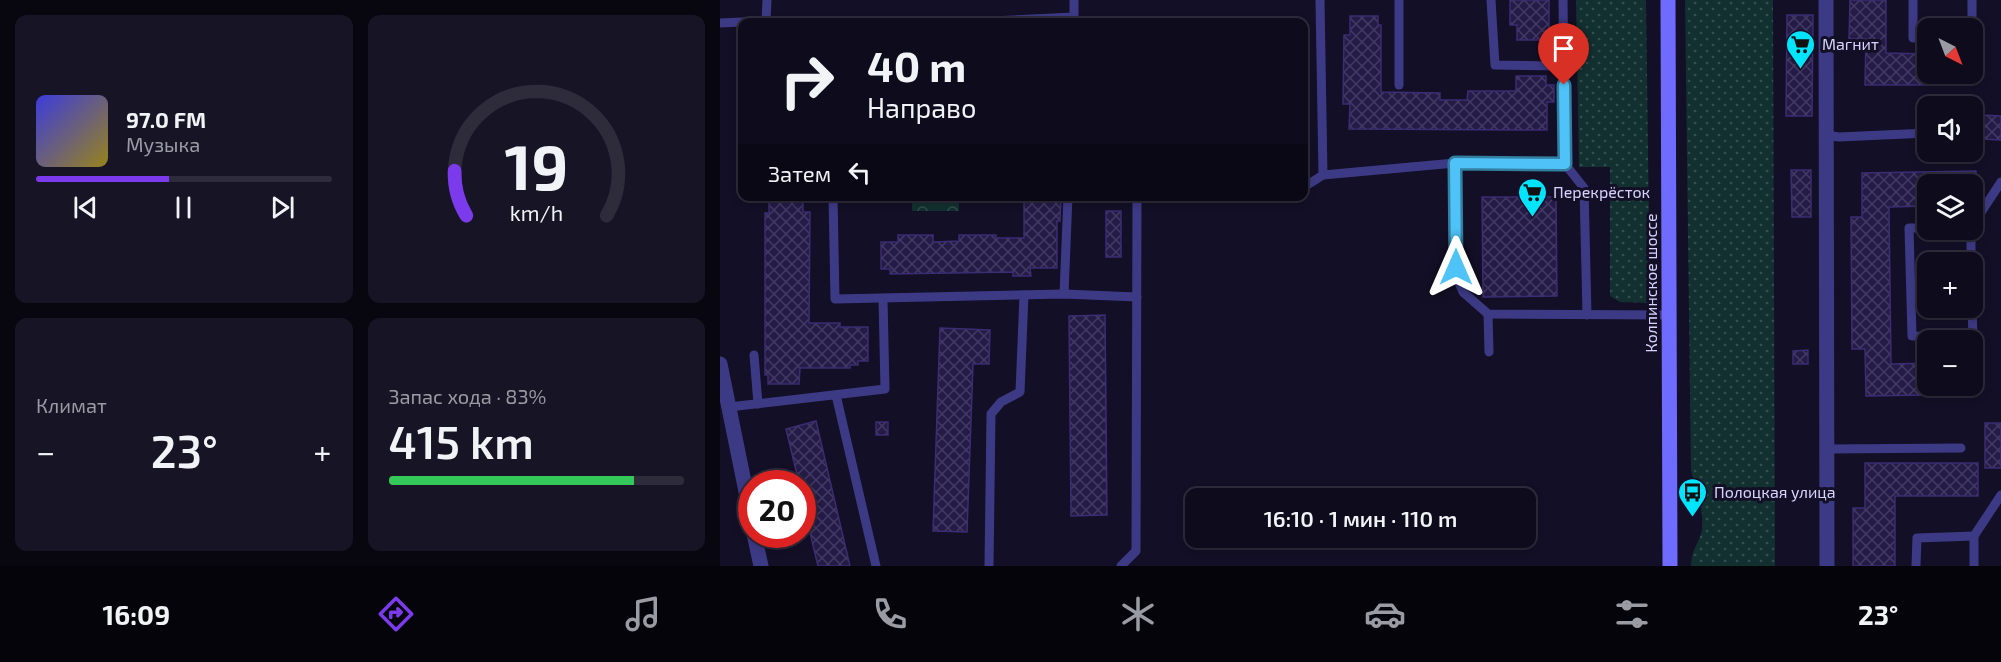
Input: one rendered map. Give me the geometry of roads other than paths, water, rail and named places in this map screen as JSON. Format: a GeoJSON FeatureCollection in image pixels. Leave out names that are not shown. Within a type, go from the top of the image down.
{"type":"FeatureCollection","features":[{"type":"Feature","properties":{"kind":"main road","name":"Колпинское шоссе"},"geometry":{"type":"LineString","coordinates":[[1668,0],[1670,566]]}},
{"type":"Feature","properties":{"kind":"street"},"geometry":{"type":"LineString","coordinates":[[1826,0],[1827,566]]}},
{"type":"Feature","properties":{"kind":"street"},"geometry":{"type":"LineString","coordinates":[[720,364],[742,470]]}},
{"type":"Feature","properties":{"kind":"street"},"geometry":{"type":"LineString","coordinates":[[757,548],[761,566]]}},
{"type":"Feature","properties":{"kind":"lane"},"geometry":{"type":"LineString","coordinates":[[767,0],[768,18]]}},
{"type":"Feature","properties":{"kind":"lane"},"geometry":{"type":"LineString","coordinates":[[1074,0],[1074,18]]}},
{"type":"Feature","properties":{"kind":"lane"},"geometry":{"type":"LineString","coordinates":[[1320,0],[1323,175]]}},
{"type":"Feature","properties":{"kind":"lane"},"geometry":{"type":"LineString","coordinates":[[1399,0],[1399,85]]}},
{"type":"Feature","properties":{"kind":"lane"},"geometry":{"type":"LineString","coordinates":[[1491,0],[1495,65],[1564,66]]}},
{"type":"Feature","properties":{"kind":"lane"},"geometry":{"type":"LineString","coordinates":[[1563,0],[1565,164],[1584,188],[1587,315]]}},
{"type":"Feature","properties":{"kind":"lane"},"geometry":{"type":"LineString","coordinates":[[1913,0],[1913,38],[1917,38]]}},
{"type":"Feature","properties":{"kind":"lane"},"geometry":{"type":"LineString","coordinates":[[1972,0],[1972,18]]}},
{"type":"Feature","properties":{"kind":"lane"},"geometry":{"type":"LineString","coordinates":[[720,22],[738,22]]}},
{"type":"Feature","properties":{"kind":"lane"},"geometry":{"type":"LineString","coordinates":[[1826,135],[1839,137],[1917,134]]}},
{"type":"Feature","properties":{"kind":"lane"},"geometry":{"type":"LineString","coordinates":[[1455,163],[1456,276],[1463,292],[1488,314],[1669,315]]}},
{"type":"Feature","properties":{"kind":"lane"},"geometry":{"type":"LineString","coordinates":[[1308,184],[1323,175],[1455,163],[1565,164]]}},
{"type":"Feature","properties":{"kind":"lane"},"geometry":{"type":"LineString","coordinates":[[1983,211],[2001,182]]}},
{"type":"Feature","properties":{"kind":"lane"},"geometry":{"type":"LineString","coordinates":[[832,201],[835,299],[1064,294],[1137,297]]}},
{"type":"Feature","properties":{"kind":"lane"},"geometry":{"type":"LineString","coordinates":[[1064,294],[1068,201]]}},
{"type":"Feature","properties":{"kind":"lane"},"geometry":{"type":"LineString","coordinates":[[1121,566],[1136,551],[1137,201]]}},
{"type":"Feature","properties":{"kind":"lane"},"geometry":{"type":"LineString","coordinates":[[1917,228],[1909,228],[1911,336],[1973,337],[1972,318]]}},
{"type":"Feature","properties":{"kind":"lane"},"geometry":{"type":"LineString","coordinates":[[989,566],[991,414],[1001,402],[1020,392],[1024,295]]}},
{"type":"Feature","properties":{"kind":"lane"},"geometry":{"type":"LineString","coordinates":[[729,407],[885,389],[883,299]]}},
{"type":"Feature","properties":{"kind":"lane"},"geometry":{"type":"LineString","coordinates":[[1488,314],[1489,352]]}},
{"type":"Feature","properties":{"kind":"lane"},"geometry":{"type":"LineString","coordinates":[[754,356],[758,404]]}},
{"type":"Feature","properties":{"kind":"lane"},"geometry":{"type":"LineString","coordinates":[[836,395],[876,566]]}},
{"type":"Feature","properties":{"kind":"lane"},"geometry":{"type":"LineString","coordinates":[[1827,449],[1961,448]]}},
{"type":"Feature","properties":{"kind":"lane"},"geometry":{"type":"LineString","coordinates":[[1974,566],[1974,536],[2001,495]]}},
{"type":"Feature","properties":{"kind":"lane"},"geometry":{"type":"LineString","coordinates":[[1917,566],[1917,538],[1974,536]]}},
{"type":"Feature","properties":{"kind":"place","name":"Магнит"},"geometry":{"type":"Point","coordinates":[1801,70]}},
{"type":"Feature","properties":{"kind":"place","name":"Перекрёсток"},"geometry":{"type":"Point","coordinates":[1532,218]}},
{"type":"Feature","properties":{"kind":"place","name":"Полоцкая улица"},"geometry":{"type":"Point","coordinates":[1693,518]}}]}
